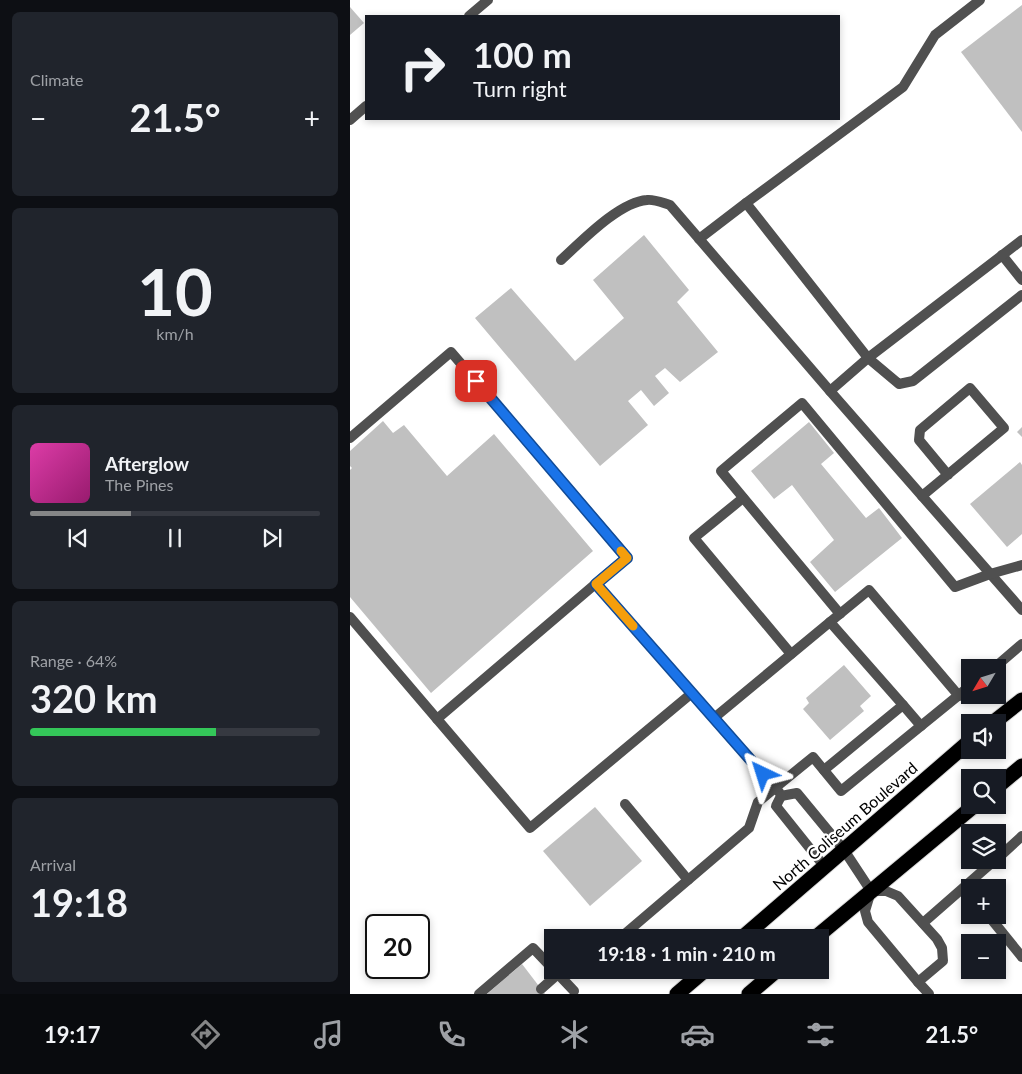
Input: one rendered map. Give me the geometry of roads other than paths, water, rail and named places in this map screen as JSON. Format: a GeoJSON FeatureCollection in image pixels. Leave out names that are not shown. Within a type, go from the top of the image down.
{"type":"FeatureCollection","features":[{"type":"Feature","properties":{"kind":"highway"},"geometry":{"type":"LineString","coordinates":[[1004,714],[1022,700]]}},
{"type":"Feature","properties":{"kind":"highway","name":"North Coliseum Boulevard"},"geometry":{"type":"LineString","coordinates":[[752,929],[961,749]]}},
{"type":"Feature","properties":{"kind":"highway"},"geometry":{"type":"LineString","coordinates":[[1006,779],[1022,766]]}},
{"type":"Feature","properties":{"kind":"highway"},"geometry":{"type":"LineString","coordinates":[[826,929],[964,814]]}},
{"type":"Feature","properties":{"kind":"highway"},"geometry":{"type":"LineString","coordinates":[[677,994],[694,979]]}},
{"type":"Feature","properties":{"kind":"highway"},"geometry":{"type":"LineString","coordinates":[[749,994],[766,979]]}},
{"type":"Feature","properties":{"kind":"street"},"geometry":{"type":"LineString","coordinates":[[470,15],[488,0]]}},
{"type":"Feature","properties":{"kind":"street"},"geometry":{"type":"LineString","coordinates":[[699,239],[903,87],[934,35],[980,0]]}},
{"type":"Feature","properties":{"kind":"street"},"geometry":{"type":"LineString","coordinates":[[350,120],[365,107]]}},
{"type":"Feature","properties":{"kind":"street"},"geometry":{"type":"LineString","coordinates":[[561,260],[589,234],[624,207],[648,199],[670,205],[1022,610]]}},
{"type":"Feature","properties":{"kind":"street"},"geometry":{"type":"LineString","coordinates":[[746,203],[868,358],[899,384],[913,381],[1022,295]]}},
{"type":"Feature","properties":{"kind":"street"},"geometry":{"type":"LineString","coordinates":[[830,391],[868,358],[1022,240]]}},
{"type":"Feature","properties":{"kind":"street"},"geometry":{"type":"LineString","coordinates":[[1002,255],[1022,280]]}},
{"type":"Feature","properties":{"kind":"street"},"geometry":{"type":"LineString","coordinates":[[350,438],[451,352],[627,558],[437,719]]}},
{"type":"Feature","properties":{"kind":"street"},"geometry":{"type":"LineString","coordinates":[[922,496],[948,475],[1004,428],[970,388],[920,430],[919,440],[948,475]]}},
{"type":"Feature","properties":{"kind":"street"},"geometry":{"type":"LineString","coordinates":[[840,614],[721,471],[802,403],[955,587],[1022,565]]}},
{"type":"Feature","properties":{"kind":"street"},"geometry":{"type":"LineString","coordinates":[[743,498],[694,538],[791,654]]}},
{"type":"Feature","properties":{"kind":"street"},"geometry":{"type":"LineString","coordinates":[[596,584],[778,792],[797,793],[844,850],[870,892],[865,911],[868,922],[929,994]]}},
{"type":"Feature","properties":{"kind":"street"},"geometry":{"type":"LineString","coordinates":[[714,718],[869,590],[958,696]]}},
{"type":"Feature","properties":{"kind":"street"},"geometry":{"type":"LineString","coordinates":[[350,617],[530,828],[692,693]]}},
{"type":"Feature","properties":{"kind":"street"},"geometry":{"type":"LineString","coordinates":[[830,622],[921,726]]}},
{"type":"Feature","properties":{"kind":"street"},"geometry":{"type":"LineString","coordinates":[[1004,659],[1022,644]]}},
{"type":"Feature","properties":{"kind":"street"},"geometry":{"type":"LineString","coordinates":[[631,929],[749,828],[758,802],[778,792],[813,757],[841,791],[961,694]]}},
{"type":"Feature","properties":{"kind":"street"},"geometry":{"type":"LineString","coordinates":[[824,770],[903,706]]}},
{"type":"Feature","properties":{"kind":"street"},"geometry":{"type":"LineString","coordinates":[[778,792],[776,806],[824,866]]}},
{"type":"Feature","properties":{"kind":"street"},"geometry":{"type":"LineString","coordinates":[[625,804],[688,880]]}},
{"type":"Feature","properties":{"kind":"street"},"geometry":{"type":"LineString","coordinates":[[1006,850],[1022,836]]}},
{"type":"Feature","properties":{"kind":"street"},"geometry":{"type":"LineString","coordinates":[[977,879],[987,869]]}},
{"type":"Feature","properties":{"kind":"street"},"geometry":{"type":"LineString","coordinates":[[870,892],[886,890],[898,896],[923,923],[942,948],[943,961],[918,982]]}},
{"type":"Feature","properties":{"kind":"street"},"geometry":{"type":"LineString","coordinates":[[923,923],[961,894]]}},
{"type":"Feature","properties":{"kind":"street"},"geometry":{"type":"LineString","coordinates":[[995,924],[1022,957]]}},
{"type":"Feature","properties":{"kind":"street"},"geometry":{"type":"LineString","coordinates":[[479,994],[533,948],[544,960]]}},
{"type":"Feature","properties":{"kind":"street"},"geometry":{"type":"LineString","coordinates":[[541,989],[549,979]]}},
{"type":"Feature","properties":{"kind":"street"},"geometry":{"type":"LineString","coordinates":[[562,979],[573,993]]}}]}
